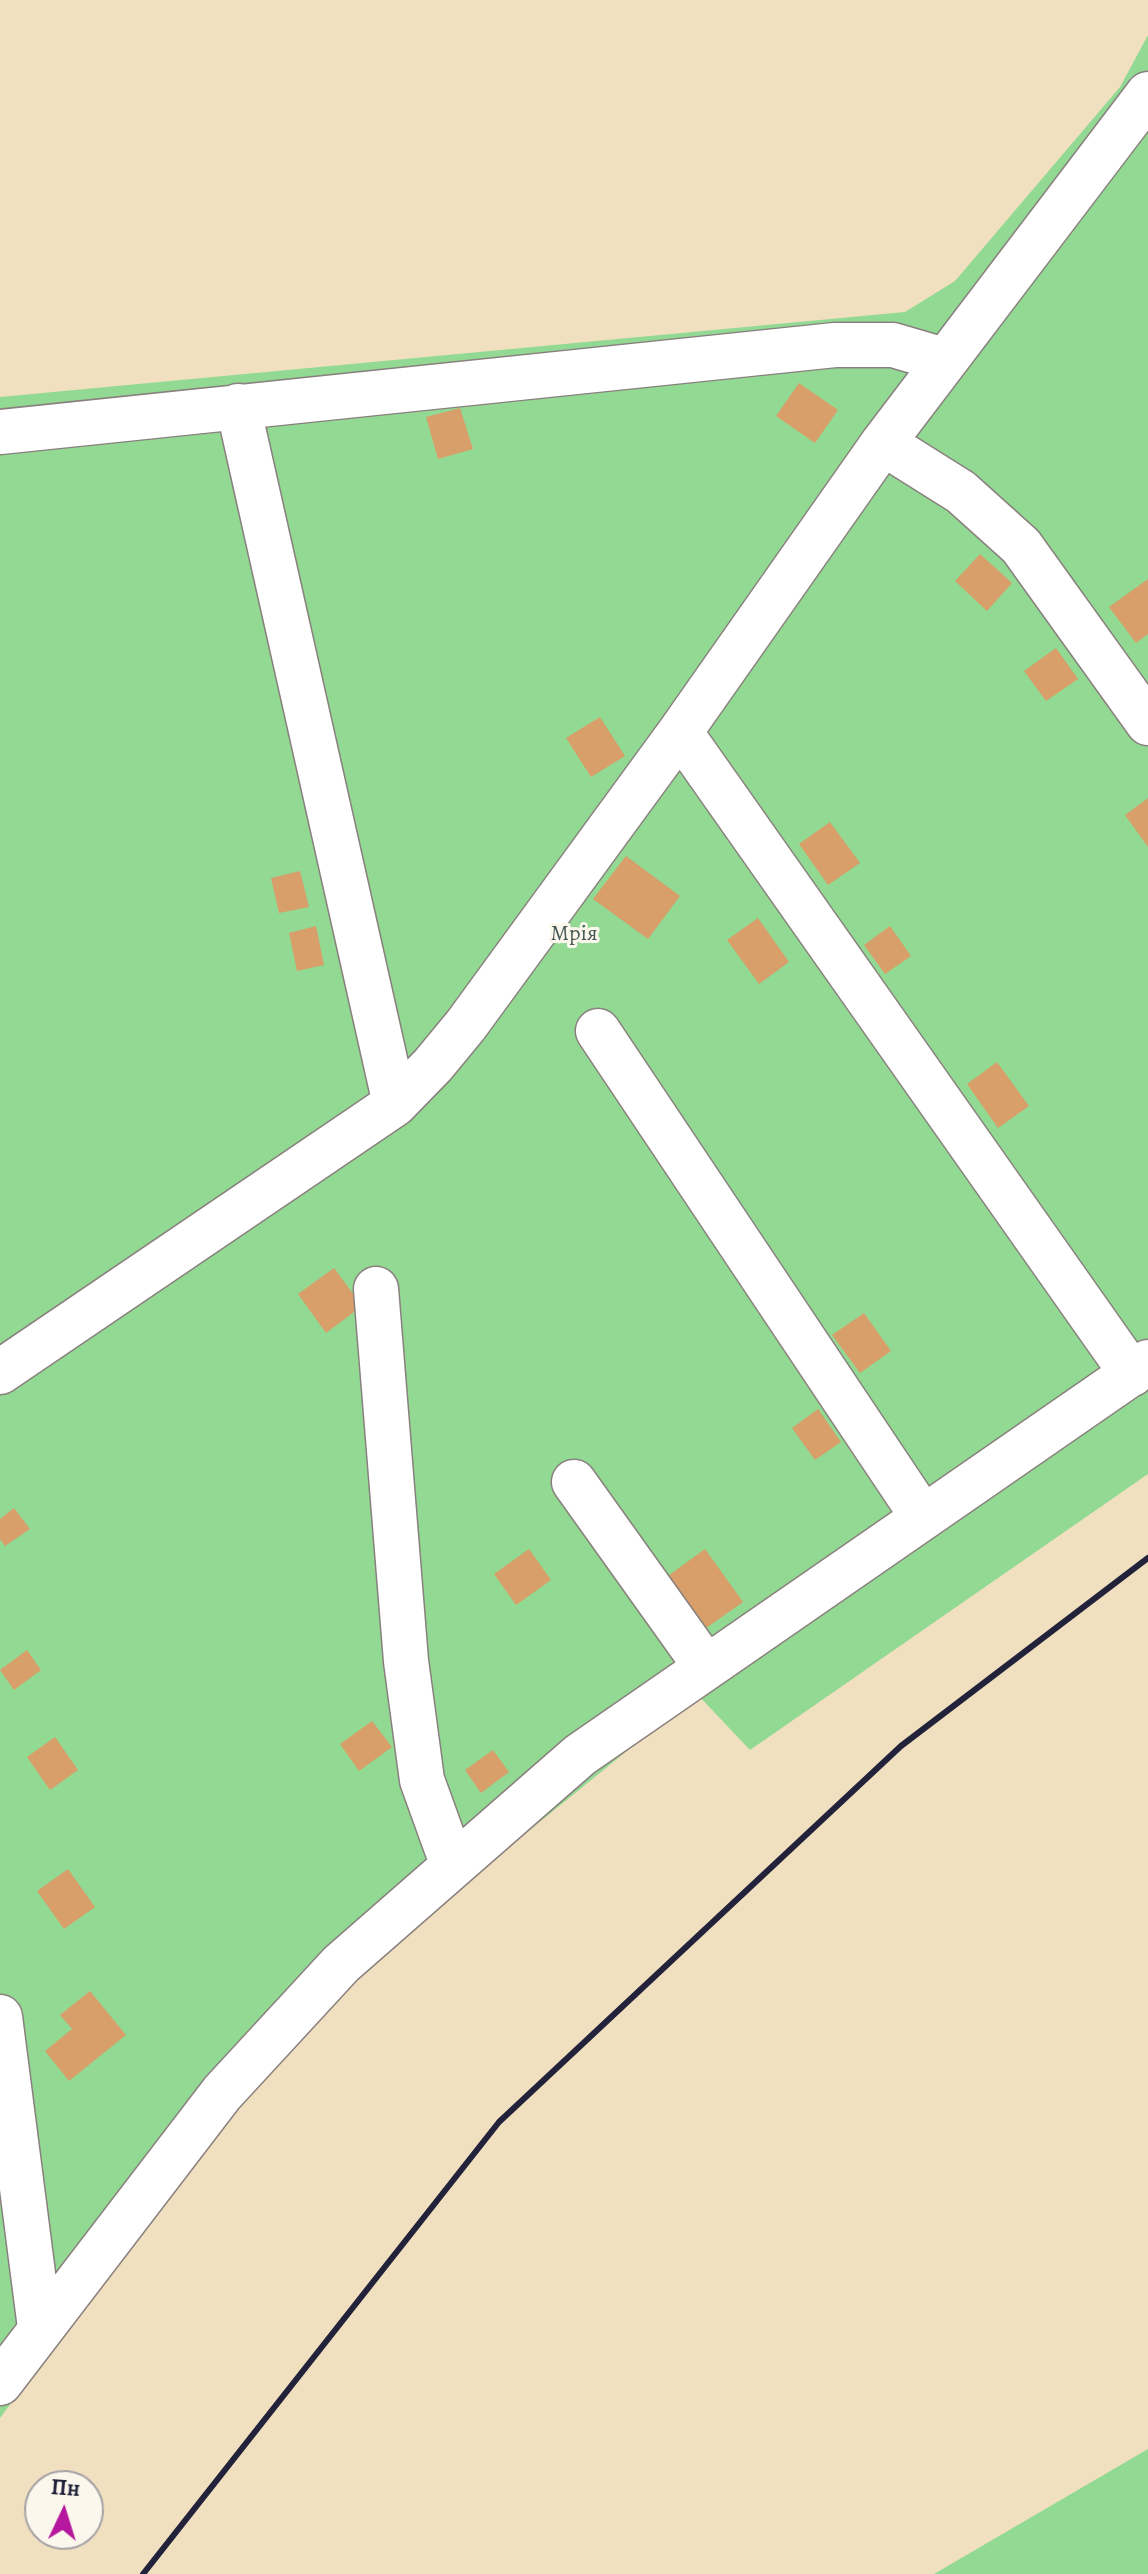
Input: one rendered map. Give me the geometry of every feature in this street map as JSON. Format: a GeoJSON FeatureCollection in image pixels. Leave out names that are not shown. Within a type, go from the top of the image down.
{"type":"FeatureCollection","features":[{"type":"Feature","properties":{"kind":"street"},"geometry":{"type":"LineString","coordinates":[[0,1372],[395,1104],[466,1025],[680,732],[883,443],[1148,94]]}},
{"type":"Feature","properties":{"kind":"street"},"geometry":{"type":"LineString","coordinates":[[0,432],[835,345],[893,345],[944,360]]}},
{"type":"Feature","properties":{"kind":"street"},"geometry":{"type":"LineString","coordinates":[[238,406],[395,1104]]}},
{"type":"Feature","properties":{"kind":"street"},"geometry":{"type":"LineString","coordinates":[[883,443],[961,492],[1021,546],[1148,723]]}},
{"type":"Feature","properties":{"kind":"street"},"geometry":{"type":"LineString","coordinates":[[0,2383],[222,2093],[341,1964],[580,1755],[1140,1368],[680,732]]}},
{"type":"Feature","properties":{"kind":"street"},"geometry":{"type":"LineString","coordinates":[[598,1031],[922,1516]]}},
{"type":"Feature","properties":{"kind":"street"},"geometry":{"type":"LineString","coordinates":[[376,1289],[408,1676],[422,1780],[453,1866]]}},
{"type":"Feature","properties":{"kind":"street"},"geometry":{"type":"LineString","coordinates":[[574,1482],[706,1667]]}},
{"type":"Feature","properties":{"kind":"street"},"geometry":{"type":"LineString","coordinates":[[0,2017],[2,2060],[40,2328]]}},
{"type":"Feature","properties":{"kind":"green space","name":"Мрія"},"geometry":{"type":"Polygon","coordinates":[[[1148,35],[1148,1474],[750,1750],[697,1694],[355,1972],[230,2111],[0,2418],[0,397],[905,312],[955,281],[1120,87],[1148,35]]]}},
{"type":"Feature","properties":{"kind":"green space"},"geometry":{"type":"Polygon","coordinates":[[[1148,2449],[1148,2574],[934,2574],[1148,2449]]]}},
{"type":"Feature","properties":{"kind":"building"},"geometry":{"type":"Polygon","coordinates":[[[799,383],[838,410],[815,443],[776,416],[799,383]]]}},
{"type":"Feature","properties":{"kind":"building"},"geometry":{"type":"Polygon","coordinates":[[[460,408],[473,449],[438,459],[426,417],[460,408]]]}},
{"type":"Feature","properties":{"kind":"building"},"geometry":{"type":"Polygon","coordinates":[[[980,554],[1012,583],[987,611],[955,581],[980,554]]]}},
{"type":"Feature","properties":{"kind":"building"},"geometry":{"type":"Polygon","coordinates":[[[1148,579],[1148,634],[1136,643],[1109,607],[1148,579]]]}},
{"type":"Feature","properties":{"kind":"building"},"geometry":{"type":"Polygon","coordinates":[[[1056,648],[1078,679],[1046,701],[1024,671],[1056,648]]]}},
{"type":"Feature","properties":{"kind":"building"},"geometry":{"type":"Polygon","coordinates":[[[600,717],[625,756],[591,777],[566,738],[600,717]]]}},
{"type":"Feature","properties":{"kind":"building"},"geometry":{"type":"Polygon","coordinates":[[[1148,798],[1148,847],[1125,815],[1148,798]]]}},
{"type":"Feature","properties":{"kind":"building"},"geometry":{"type":"Polygon","coordinates":[[[830,822],[860,863],[828,885],[799,844],[830,822]]]}},
{"type":"Feature","properties":{"kind":"building"},"geometry":{"type":"Polygon","coordinates":[[[626,856],[680,896],[648,939],[593,899],[626,856]]]}},
{"type":"Feature","properties":{"kind":"building"},"geometry":{"type":"Polygon","coordinates":[[[300,871],[309,907],[279,913],[271,878],[300,871]]]}},
{"type":"Feature","properties":{"kind":"building"},"geometry":{"type":"Polygon","coordinates":[[[758,918],[789,962],[759,984],[727,940],[758,918]]]}},
{"type":"Feature","properties":{"kind":"building"},"geometry":{"type":"Polygon","coordinates":[[[316,926],[324,965],[297,971],[289,933],[316,926]]]}},
{"type":"Feature","properties":{"kind":"building"},"geometry":{"type":"Polygon","coordinates":[[[890,926],[911,956],[885,974],[864,945],[890,926]]]}},
{"type":"Feature","properties":{"kind":"building"},"geometry":{"type":"Polygon","coordinates":[[[997,1062],[1029,1106],[998,1128],[967,1084],[997,1062]]]}},
{"type":"Feature","properties":{"kind":"building"},"geometry":{"type":"Polygon","coordinates":[[[334,1268],[362,1306],[326,1333],[298,1294],[334,1268]]]}},
{"type":"Feature","properties":{"kind":"building"},"geometry":{"type":"Polygon","coordinates":[[[864,1313],[891,1351],[860,1373],[832,1335],[864,1313]]]}},
{"type":"Feature","properties":{"kind":"building"},"geometry":{"type":"Polygon","coordinates":[[[818,1409],[841,1442],[815,1460],[792,1428],[818,1409]]]}},
{"type":"Feature","properties":{"kind":"building"},"geometry":{"type":"Polygon","coordinates":[[[14,1508],[30,1529],[5,1546],[0,1539],[0,1519],[14,1508]]]}},
{"type":"Feature","properties":{"kind":"building"},"geometry":{"type":"Polygon","coordinates":[[[529,1549],[551,1580],[516,1605],[494,1574],[529,1549]]]}},
{"type":"Feature","properties":{"kind":"building"},"geometry":{"type":"Polygon","coordinates":[[[705,1549],[743,1602],[706,1628],[668,1576],[705,1549]]]}},
{"type":"Feature","properties":{"kind":"building"},"geometry":{"type":"Polygon","coordinates":[[[27,1650],[41,1670],[14,1690],[0,1670],[27,1650]]]}},
{"type":"Feature","properties":{"kind":"building"},"geometry":{"type":"Polygon","coordinates":[[[372,1721],[392,1747],[359,1771],[340,1744],[372,1721]]]}},
{"type":"Feature","properties":{"kind":"building"},"geometry":{"type":"Polygon","coordinates":[[[55,1737],[78,1770],[50,1790],[27,1757],[55,1737]]]}},
{"type":"Feature","properties":{"kind":"building"},"geometry":{"type":"Polygon","coordinates":[[[493,1750],[509,1772],[481,1793],[465,1770],[493,1750]]]}},
{"type":"Feature","properties":{"kind":"building"},"geometry":{"type":"Polygon","coordinates":[[[68,1869],[95,1907],[64,1929],[37,1891],[68,1869]]]}},
{"type":"Feature","properties":{"kind":"building"},"geometry":{"type":"Polygon","coordinates":[[[90,1991],[126,2035],[69,2081],[45,2051],[72,2029],[60,2015],[90,1991]]]}},
{"type":"Feature","properties":{"kind":"railway"},"geometry":{"type":"LineString","coordinates":[[143,2574],[499,2122],[901,1746],[1148,1558]]}}]}
